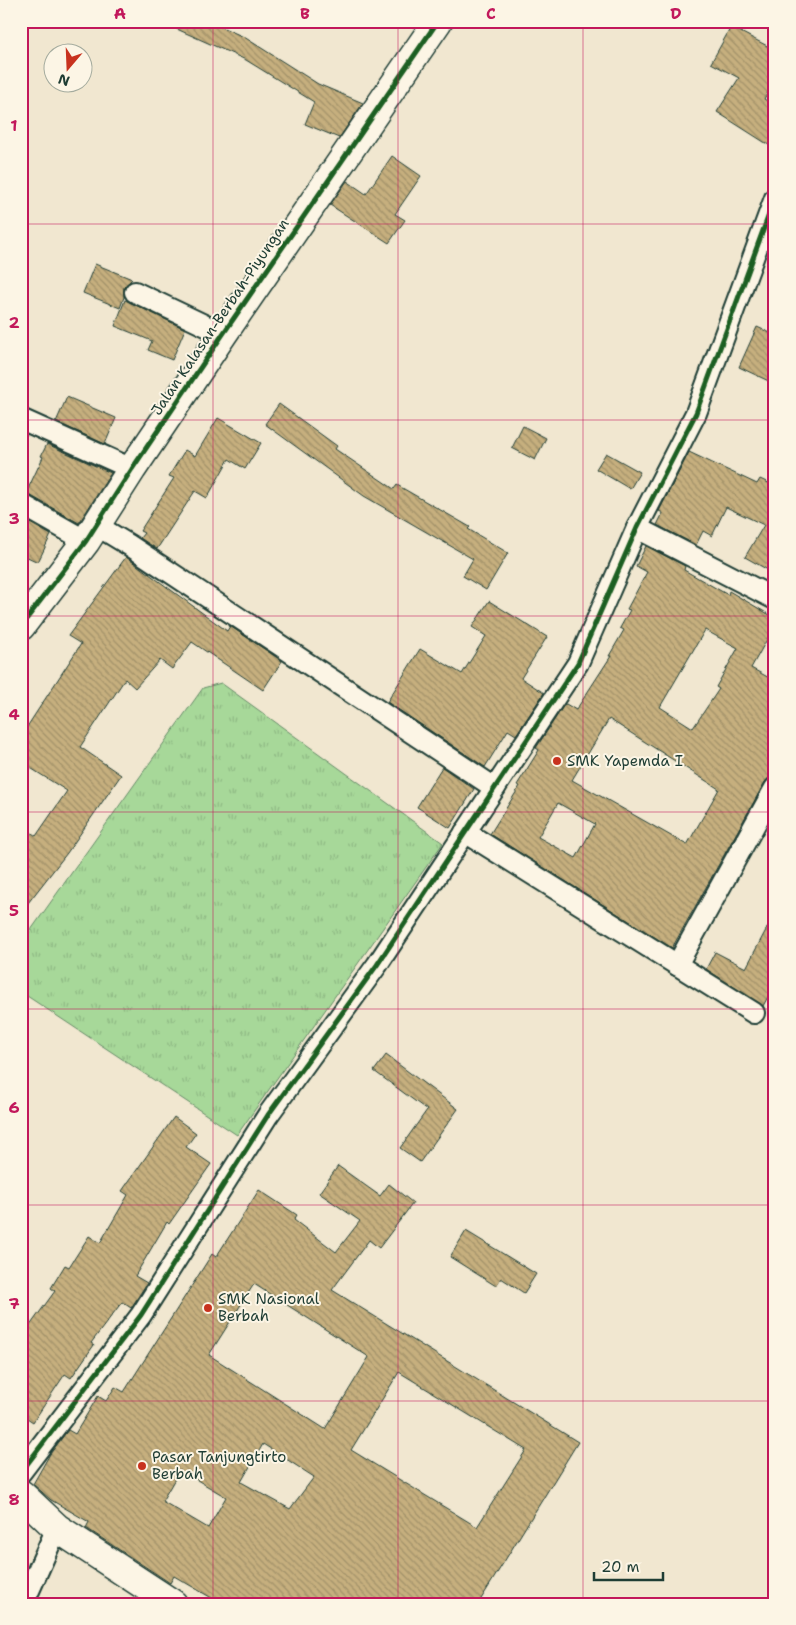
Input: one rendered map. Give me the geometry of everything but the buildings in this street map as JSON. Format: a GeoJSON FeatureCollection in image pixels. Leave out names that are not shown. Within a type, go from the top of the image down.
{"type":"FeatureCollection","features":[{"type":"Feature","properties":{"kind":"street","name":"Jalan Kalasan-Berbah-Piyungan"},"geometry":{"type":"LineString","coordinates":[[21,626],[91,533],[223,334],[438,21]]}},
{"type":"Feature","properties":{"kind":"street"},"geometry":{"type":"LineString","coordinates":[[21,1472],[140,1314],[268,1115],[377,965],[578,663],[637,528],[696,413],[774,201]]}},
{"type":"Feature","properties":{"kind":"street"},"geometry":{"type":"LineString","coordinates":[[135,292],[223,334]]}},
{"type":"Feature","properties":{"kind":"street"},"geometry":{"type":"LineString","coordinates":[[21,419],[132,469]]}},
{"type":"Feature","properties":{"kind":"street"},"geometry":{"type":"LineString","coordinates":[[21,504],[137,551],[495,788]]}},
{"type":"Feature","properties":{"kind":"street"},"geometry":{"type":"LineString","coordinates":[[637,528],[775,599]]}},
{"type":"Feature","properties":{"kind":"street"},"geometry":{"type":"LineString","coordinates":[[677,965],[775,788]]}},
{"type":"Feature","properties":{"kind":"street"},"geometry":{"type":"LineString","coordinates":[[465,832],[754,1013]]}},
{"type":"Feature","properties":{"kind":"street"},"geometry":{"type":"LineString","coordinates":[[21,1494],[57,1528],[173,1604]]}},
{"type":"Feature","properties":{"kind":"street"},"geometry":{"type":"LineString","coordinates":[[23,1604],[57,1528]]}},
{"type":"Feature","properties":{"kind":"green space"},"geometry":{"type":"Polygon","coordinates":[[[221,683],[443,843],[237,1135],[21,992],[21,944],[203,688],[221,683]]]}},
{"type":"Feature","properties":{"kind":"cycle path"},"geometry":{"type":"LineString","coordinates":[[21,626],[86,541],[223,334],[438,21]]}},
{"type":"Feature","properties":{"kind":"cycle path"},"geometry":{"type":"LineString","coordinates":[[21,1472],[141,1315],[268,1115],[377,965],[578,663],[637,528],[696,413],[775,198]]}},
{"type":"Feature","properties":{"kind":"place","name":"SMK Yapemda I"},"geometry":{"type":"Point","coordinates":[557,761]}},
{"type":"Feature","properties":{"kind":"place","name":"SMK Nasional Berbah"},"geometry":{"type":"Point","coordinates":[208,1308]}},
{"type":"Feature","properties":{"kind":"place","name":"Pasar Tanjungtirto Berbah"},"geometry":{"type":"Point","coordinates":[142,1466]}}]}
